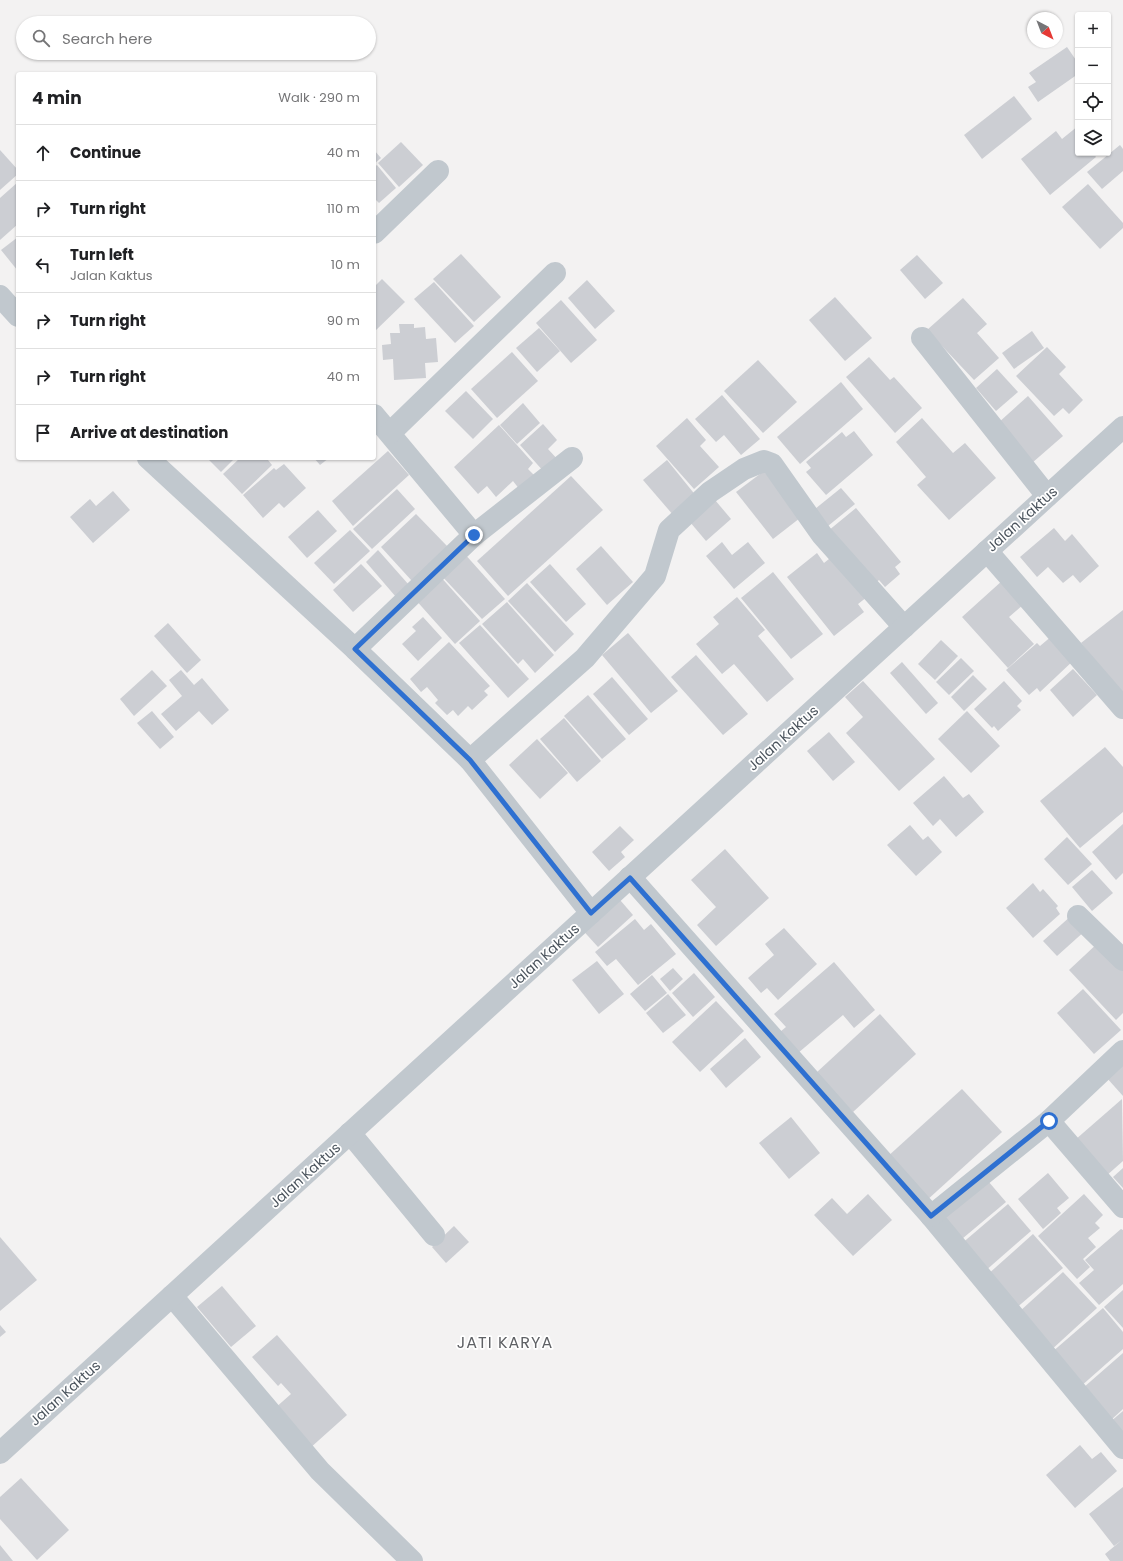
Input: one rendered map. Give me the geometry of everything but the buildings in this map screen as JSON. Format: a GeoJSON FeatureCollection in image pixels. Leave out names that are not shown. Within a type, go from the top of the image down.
{"type":"FeatureCollection","features":[{"type":"Feature","properties":{"kind":"street"},"geometry":{"type":"LineString","coordinates":[[376,231],[438,171]]}},
{"type":"Feature","properties":{"kind":"street"},"geometry":{"type":"LineString","coordinates":[[390,433],[555,273]]}},
{"type":"Feature","properties":{"kind":"street"},"geometry":{"type":"LineString","coordinates":[[0,296],[16,314]]}},
{"type":"Feature","properties":{"kind":"street"},"geometry":{"type":"LineString","coordinates":[[922,338],[1047,496]]}},
{"type":"Feature","properties":{"kind":"street"},"geometry":{"type":"LineString","coordinates":[[376,417],[474,535]]}},
{"type":"Feature","properties":{"kind":"street","name":"Jalan Kaktus"},"geometry":{"type":"LineString","coordinates":[[0,1453],[1123,427]]}},
{"type":"Feature","properties":{"kind":"street"},"geometry":{"type":"LineString","coordinates":[[355,649],[474,535],[572,458]]}},
{"type":"Feature","properties":{"kind":"street"},"geometry":{"type":"LineString","coordinates":[[150,460],[355,649],[470,760],[591,913]]}},
{"type":"Feature","properties":{"kind":"street"},"geometry":{"type":"LineString","coordinates":[[470,760],[585,658],[655,576],[669,530],[710,492],[744,469],[764,461],[772,464],[822,535],[904,627]]}},
{"type":"Feature","properties":{"kind":"street"},"geometry":{"type":"LineString","coordinates":[[987,551],[1123,708]]}},
{"type":"Feature","properties":{"kind":"street"},"geometry":{"type":"LineString","coordinates":[[630,878],[931,1216],[1123,1448]]}},
{"type":"Feature","properties":{"kind":"street"},"geometry":{"type":"LineString","coordinates":[[1078,916],[1123,960]]}},
{"type":"Feature","properties":{"kind":"street"},"geometry":{"type":"LineString","coordinates":[[931,1216],[1049,1121],[1123,1051]]}},
{"type":"Feature","properties":{"kind":"street"},"geometry":{"type":"LineString","coordinates":[[1049,1121],[1123,1207]]}},
{"type":"Feature","properties":{"kind":"street"},"geometry":{"type":"LineString","coordinates":[[350,1133],[434,1235]]}},
{"type":"Feature","properties":{"kind":"street"},"geometry":{"type":"LineString","coordinates":[[172,1296],[320,1471],[412,1561]]}},
{"type":"Feature","properties":{"kind":"district","name":"JATI KARYA"},"geometry":{"type":"Point","coordinates":[505,1342]}},
{"type":"Feature","properties":{"kind":"route"},"geometry":{"type":"LineString","coordinates":[[474,535],[355,649],[470,760],[591,913],[630,878],[931,1216],[1049,1121]]}}]}
